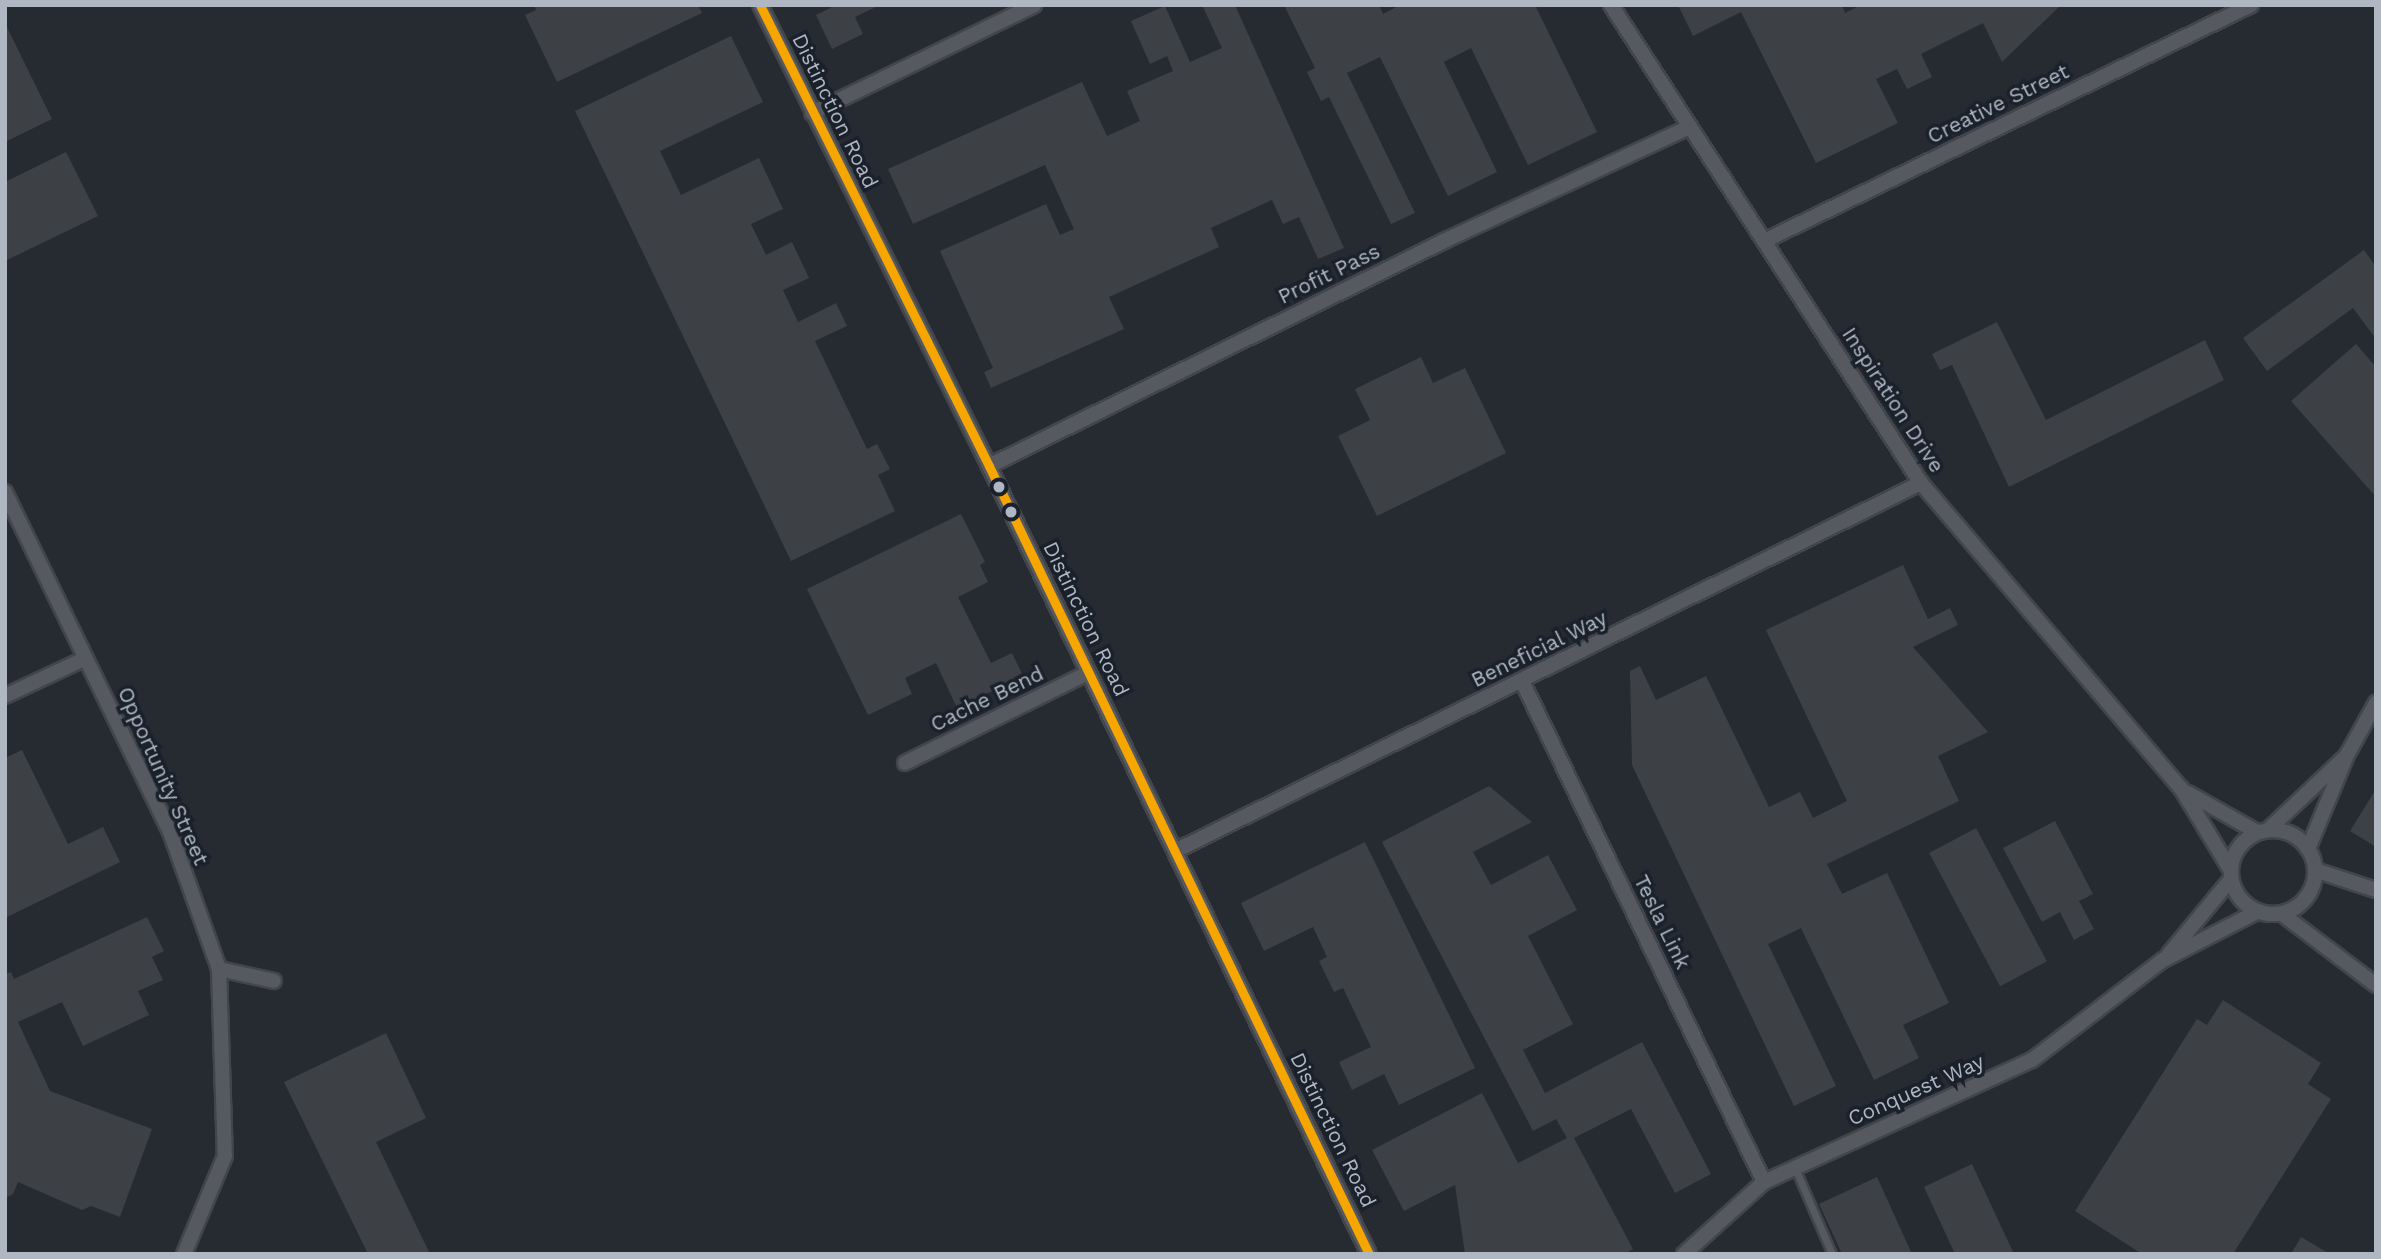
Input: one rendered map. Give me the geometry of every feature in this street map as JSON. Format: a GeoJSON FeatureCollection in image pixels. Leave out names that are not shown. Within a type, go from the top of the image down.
{"type":"FeatureCollection","features":[{"type":"Feature","properties":{"kind":"street","name":"Distinction Road"},"geometry":{"type":"LineString","coordinates":[[760,5],[989,466],[1369,1254]]}},
{"type":"Feature","properties":{"kind":"street"},"geometry":{"type":"LineString","coordinates":[[812,113],[1034,5]]}},
{"type":"Feature","properties":{"kind":"street","name":"Inspiration Drive"},"geometry":{"type":"LineString","coordinates":[[1611,5],[1920,483],[2181,788],[2230,874]]}},
{"type":"Feature","properties":{"kind":"street","name":"Creative Street"},"geometry":{"type":"LineString","coordinates":[[1765,241],[2251,5]]}},
{"type":"Feature","properties":{"kind":"street","name":"Profit Pass"},"geometry":{"type":"LineString","coordinates":[[989,466],[1444,241],[1690,128]]}},
{"type":"Feature","properties":{"kind":"street","name":"Beneficial Way"},"geometry":{"type":"LineString","coordinates":[[1175,851],[1920,483]]}},
{"type":"Feature","properties":{"kind":"street","name":"Opportunity Street"},"geometry":{"type":"LineString","coordinates":[[5,492],[169,829],[219,969],[225,1156],[184,1254]]}},
{"type":"Feature","properties":{"kind":"street"},"geometry":{"type":"LineString","coordinates":[[5,696],[86,658]]}},
{"type":"Feature","properties":{"kind":"street","name":"Cache Bend"},"geometry":{"type":"LineString","coordinates":[[905,763],[1088,673]]}},
{"type":"Feature","properties":{"kind":"street","name":"Tesla Link"},"geometry":{"type":"LineString","coordinates":[[1522,681],[1764,1182]]}},
{"type":"Feature","properties":{"kind":"street"},"geometry":{"type":"LineString","coordinates":[[2308,849],[2347,755],[2376,703]]}},
{"type":"Feature","properties":{"kind":"street"},"geometry":{"type":"LineString","coordinates":[[2347,755],[2263,831],[2238,847],[2230,874],[2236,893],[2257,912],[2282,914],[2376,985]]}},
{"type":"Feature","properties":{"kind":"street","name":"Inspiration Drive"},"geometry":{"type":"LineString","coordinates":[[2181,788],[2217,813],[2263,831]]}},
{"type":"Feature","properties":{"kind":"street"},"geometry":{"type":"LineString","coordinates":[[2263,831],[2291,834],[2308,849],[2315,870],[2310,893],[2282,914]]}},
{"type":"Feature","properties":{"kind":"street"},"geometry":{"type":"LineString","coordinates":[[2315,870],[2376,890]]}},
{"type":"Feature","properties":{"kind":"street","name":"Conquest Way"},"geometry":{"type":"LineString","coordinates":[[2163,960],[2230,874]]}},
{"type":"Feature","properties":{"kind":"street","name":"Conquest Way"},"geometry":{"type":"LineString","coordinates":[[1684,1254],[1764,1182],[2032,1060],[2163,960],[2257,912]]}},
{"type":"Feature","properties":{"kind":"street"},"geometry":{"type":"LineString","coordinates":[[219,969],[274,981]]}},
{"type":"Feature","properties":{"kind":"lane"},"geometry":{"type":"LineString","coordinates":[[1795,1168],[1832,1254]]}},
{"type":"Feature","properties":{"kind":"building"},"geometry":{"type":"Polygon","coordinates":[[[534,5],[698,5],[702,13],[557,82],[525,15],[536,10],[534,5]]]}},
{"type":"Feature","properties":{"kind":"building"},"geometry":{"type":"Polygon","coordinates":[[[836,5],[880,5],[855,17],[863,34],[832,49],[816,15],[836,5]]]}},
{"type":"Feature","properties":{"kind":"building"},"geometry":{"type":"Polygon","coordinates":[[[1202,5],[1235,5],[1344,248],[1318,259],[1299,217],[1283,224],[1272,200],[1211,228],[1219,247],[1109,297],[1124,329],[991,388],[984,372],[993,368],[940,251],[1046,204],[1060,235],[1074,229],[1045,165],[913,224],[888,169],[1082,82],[1107,136],[1140,121],[1127,91],[1173,71],[1167,56],[1150,64],[1131,21],[1165,6],[1190,62],[1222,48],[1202,5]]]}},
{"type":"Feature","properties":{"kind":"building"},"geometry":{"type":"Polygon","coordinates":[[[1284,5],[1379,5],[1383,14],[1400,5],[1535,5],[1597,132],[1528,165],[1471,48],[1444,62],[1497,172],[1448,196],[1380,57],[1347,73],[1415,213],[1391,224],[1329,97],[1321,101],[1307,72],[1315,68],[1284,5]]]}},
{"type":"Feature","properties":{"kind":"building"},"geometry":{"type":"Polygon","coordinates":[[[1678,5],[1842,5],[1845,13],[1861,5],[2061,5],[2002,62],[1983,23],[1921,54],[1932,77],[1907,89],[1897,69],[1876,79],[1898,123],[1816,163],[1741,12],[1693,36],[1678,5]]]}},
{"type":"Feature","properties":{"kind":"building"},"geometry":{"type":"Polygon","coordinates":[[[5,23],[52,119],[5,142],[5,23]]]}},
{"type":"Feature","properties":{"kind":"building"},"geometry":{"type":"Polygon","coordinates":[[[731,36],[763,102],[660,151],[681,195],[759,158],[783,209],[751,224],[766,255],[792,242],[809,278],[783,290],[798,322],[836,303],[847,326],[815,341],[867,449],[877,444],[890,469],[878,475],[895,511],[791,561],[575,111],[731,36]]]}},
{"type":"Feature","properties":{"kind":"building"},"geometry":{"type":"Polygon","coordinates":[[[66,152],[98,216],[5,261],[5,182],[66,152]]]}},
{"type":"Feature","properties":{"kind":"building"},"geometry":{"type":"Polygon","coordinates":[[[2364,250],[2376,267],[2376,339],[2353,308],[2267,371],[2243,338],[2364,250]]]}},
{"type":"Feature","properties":{"kind":"building"},"geometry":{"type":"Polygon","coordinates":[[[1997,322],[2046,420],[2205,340],[2224,380],[2009,487],[1952,365],[1940,370],[1932,354],[1997,322]]]}},
{"type":"Feature","properties":{"kind":"building"},"geometry":{"type":"Polygon","coordinates":[[[2356,344],[2376,367],[2376,497],[2291,401],[2356,344]]]}},
{"type":"Feature","properties":{"kind":"building"},"geometry":{"type":"Polygon","coordinates":[[[1421,357],[1433,383],[1465,368],[1506,453],[1377,516],[1338,436],[1370,420],[1355,389],[1421,357]]]}},
{"type":"Feature","properties":{"kind":"building"},"geometry":{"type":"Polygon","coordinates":[[[961,514],[985,562],[980,565],[988,582],[958,597],[991,663],[1012,653],[1023,676],[957,708],[936,663],[905,678],[912,694],[868,715],[807,589],[961,514]]]}},
{"type":"Feature","properties":{"kind":"building"},"geometry":{"type":"Polygon","coordinates":[[[1903,565],[1928,619],[1950,608],[1958,625],[1913,647],[1988,732],[1938,756],[1959,801],[1827,864],[1842,894],[1887,873],[1949,1003],[1903,1025],[1919,1058],[1874,1080],[1801,928],[1768,944],[1836,1086],[1794,1106],[1632,765],[1630,671],[1640,666],[1656,700],[1706,676],[1769,807],[1800,792],[1813,818],[1847,801],[1766,630],[1903,565]]]}},
{"type":"Feature","properties":{"kind":"building"},"geometry":{"type":"Polygon","coordinates":[[[22,750],[68,844],[103,827],[120,862],[5,918],[5,758],[22,750]]]}},
{"type":"Feature","properties":{"kind":"building"},"geometry":{"type":"Polygon","coordinates":[[[1489,786],[1532,822],[1473,852],[1491,885],[1548,855],[1577,910],[1528,936],[1573,1024],[1523,1050],[1545,1093],[1642,1042],[1711,1174],[1675,1193],[1631,1109],[1574,1138],[1633,1249],[1624,1254],[1465,1254],[1455,1185],[1404,1211],[1372,1150],[1482,1093],[1518,1163],[1567,1138],[1556,1119],[1533,1131],[1382,842],[1489,786]]]}},
{"type":"Feature","properties":{"kind":"building"},"geometry":{"type":"Polygon","coordinates":[[[2376,789],[2376,847],[2350,831],[2376,789]]]}},
{"type":"Feature","properties":{"kind":"building"},"geometry":{"type":"Polygon","coordinates":[[[2055,821],[2093,894],[2079,901],[2094,929],[2074,940],[2060,912],[2042,922],[2003,848],[2055,821]]]}},
{"type":"Feature","properties":{"kind":"building"},"geometry":{"type":"Polygon","coordinates":[[[1976,828],[2047,961],[2000,986],[1929,853],[1976,828]]]}},
{"type":"Feature","properties":{"kind":"building"},"geometry":{"type":"Polygon","coordinates":[[[1365,842],[1475,1068],[1399,1105],[1384,1074],[1352,1090],[1339,1062],[1371,1047],[1343,988],[1334,992],[1319,961],[1327,957],[1313,927],[1264,951],[1241,903],[1365,842]]]}},
{"type":"Feature","properties":{"kind":"building"},"geometry":{"type":"Polygon","coordinates":[[[147,917],[164,951],[152,957],[163,980],[138,991],[149,1015],[83,1046],[62,1002],[18,1022],[50,1091],[152,1129],[120,1217],[91,1206],[82,1210],[18,1182],[13,1194],[5,1198],[5,974],[11,972],[14,979],[147,917]]]}},
{"type":"Feature","properties":{"kind":"building"},"geometry":{"type":"Polygon","coordinates":[[[2223,1000],[2321,1063],[2308,1084],[2331,1099],[2233,1254],[2142,1254],[2075,1211],[2197,1019],[2207,1025],[2223,1000]]]}},
{"type":"Feature","properties":{"kind":"building"},"geometry":{"type":"Polygon","coordinates":[[[386,1033],[426,1118],[376,1142],[430,1254],[368,1254],[284,1082],[386,1033]]]}},
{"type":"Feature","properties":{"kind":"building"},"geometry":{"type":"Polygon","coordinates":[[[1972,1164],[2014,1254],[1955,1254],[1924,1187],[1972,1164]]]}},
{"type":"Feature","properties":{"kind":"building"},"geometry":{"type":"Polygon","coordinates":[[[1877,1177],[1912,1254],[1842,1254],[1819,1204],[1877,1177]]]}},
{"type":"Feature","properties":{"kind":"building"},"geometry":{"type":"Polygon","coordinates":[[[2301,1237],[2330,1254],[2291,1254],[2301,1237]]]}},
{"type":"Feature","properties":{"kind":"transit line"},"geometry":{"type":"LineString","coordinates":[[760,5],[989,466],[1369,1254]]}}]}
